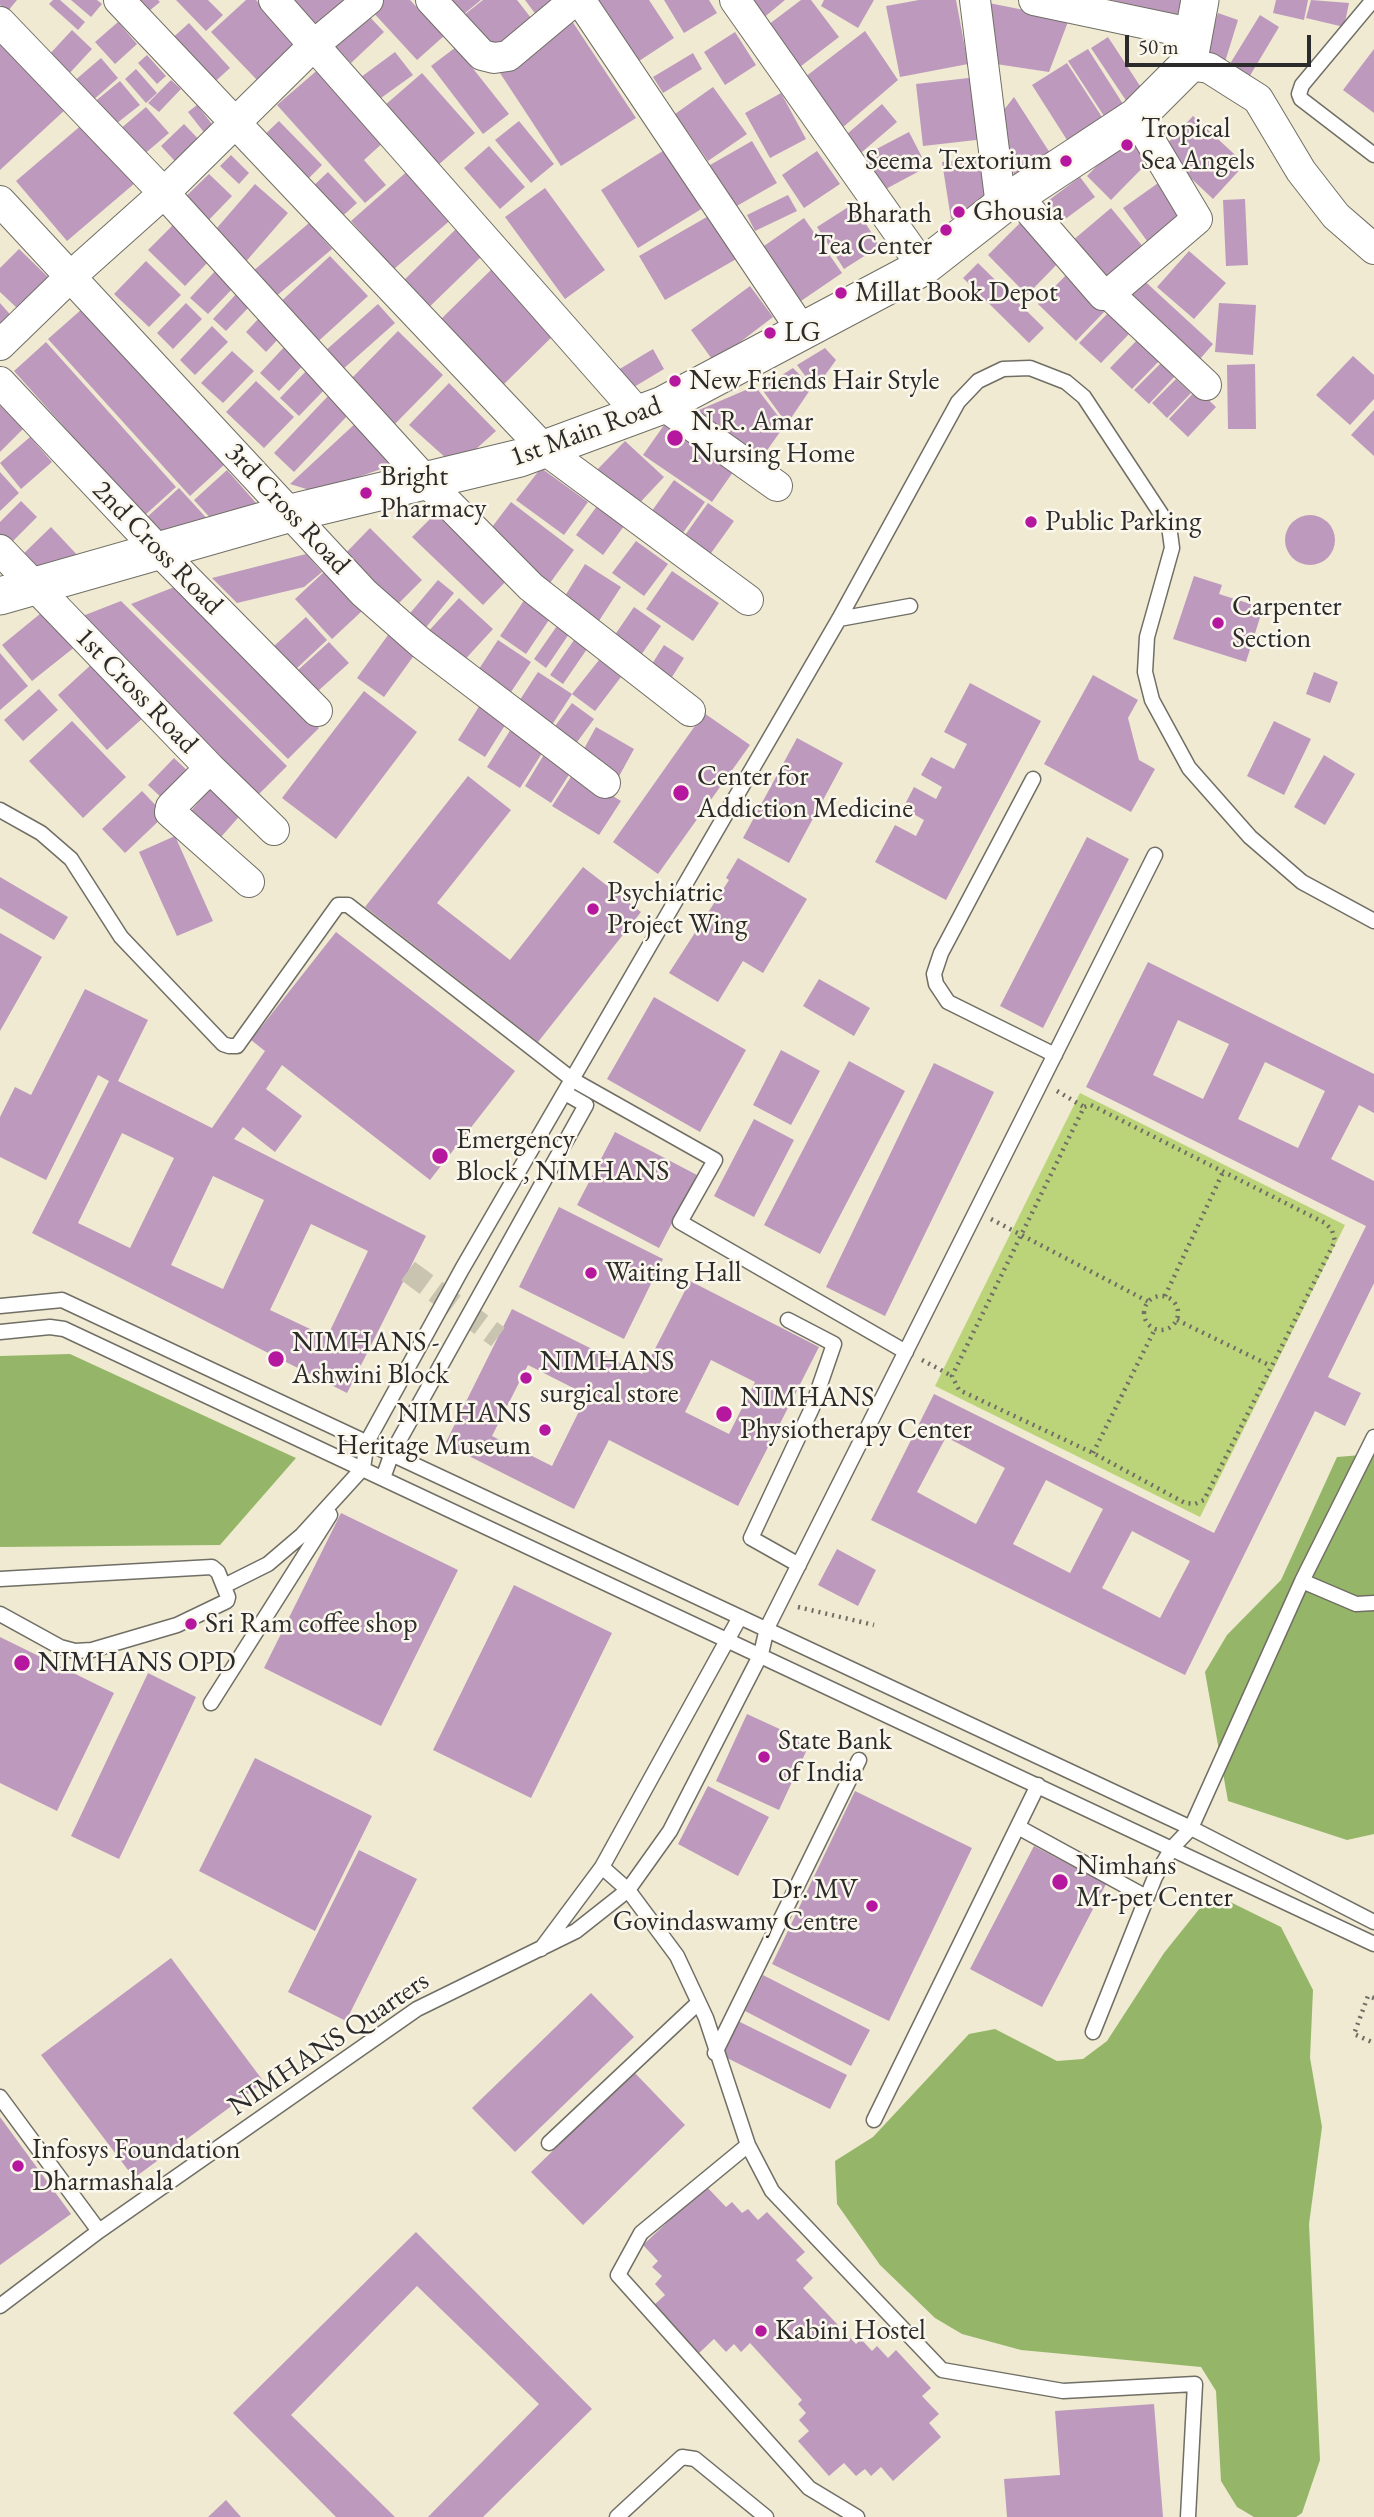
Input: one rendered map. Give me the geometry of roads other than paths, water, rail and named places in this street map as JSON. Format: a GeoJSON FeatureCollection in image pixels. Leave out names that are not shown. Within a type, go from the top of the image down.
{"type":"FeatureCollection","features":[{"type":"Feature","properties":{"kind":"street"},"geometry":{"type":"LineString","coordinates":[[119,0],[544,449],[748,600]]}},
{"type":"Feature","properties":{"kind":"street"},"geometry":{"type":"LineString","coordinates":[[274,0],[650,408],[777,486]]}},
{"type":"Feature","properties":{"kind":"street"},"geometry":{"type":"LineString","coordinates":[[0,345],[70,276],[164,193],[314,44],[368,0]]}},
{"type":"Feature","properties":{"kind":"street"},"geometry":{"type":"LineString","coordinates":[[431,0],[482,55],[494,58],[508,56],[575,0]]}},
{"type":"Feature","properties":{"kind":"street"},"geometry":{"type":"LineString","coordinates":[[580,0],[803,332]]}},
{"type":"Feature","properties":{"kind":"street"},"geometry":{"type":"LineString","coordinates":[[735,0],[923,267]]}},
{"type":"Feature","properties":{"kind":"street"},"geometry":{"type":"LineString","coordinates":[[975,0],[1009,201],[1103,295],[1109,294],[1197,219],[1136,117]]}},
{"type":"Feature","properties":{"kind":"street"},"geometry":{"type":"LineString","coordinates":[[1034,0],[1195,33],[1209,68],[1258,99],[1301,171],[1336,216],[1374,248]]}},
{"type":"Feature","properties":{"kind":"street"},"geometry":{"type":"LineString","coordinates":[[0,22],[164,193],[426,481],[531,587],[690,711]]}},
{"type":"Feature","properties":{"kind":"street","name":"1st Main Road"},"geometry":{"type":"LineString","coordinates":[[0,596],[291,513],[544,449],[650,408],[803,332],[923,267],[1009,201],[1136,117],[1195,33]]}},
{"type":"Feature","properties":{"kind":"street","name":"3rd Cross Road"},"geometry":{"type":"LineString","coordinates":[[0,201],[364,593],[421,643],[605,783]]}},
{"type":"Feature","properties":{"kind":"street"},"geometry":{"type":"LineString","coordinates":[[1109,294],[1206,385]]}},
{"type":"Feature","properties":{"kind":"street","name":"2nd Cross Road"},"geometry":{"type":"LineString","coordinates":[[0,383],[160,552],[317,711]]}},
{"type":"Feature","properties":{"kind":"street","name":"1st Cross Road"},"geometry":{"type":"LineString","coordinates":[[0,551],[210,768],[274,830]]}},
{"type":"Feature","properties":{"kind":"street"},"geometry":{"type":"LineString","coordinates":[[210,768],[171,807],[170,812],[249,882]]}},
{"type":"Feature","properties":{"kind":"lane"},"geometry":{"type":"LineString","coordinates":[[1373,0],[1302,85],[1299,94],[1301,99],[1374,155]]}},
{"type":"Feature","properties":{"kind":"lane"},"geometry":{"type":"LineString","coordinates":[[211,1703],[359,1472],[367,1442],[463,1269],[839,619],[966,390],[990,373],[1017,368],[1043,371],[1066,382],[1084,397],[1170,526],[1170,560],[1147,637],[1145,672],[1152,700],[1189,768],[1250,836],[1302,882],[1374,921]]}},
{"type":"Feature","properties":{"kind":"lane"},"geometry":{"type":"LineString","coordinates":[[839,619],[910,606]]}},
{"type":"Feature","properties":{"kind":"lane"},"geometry":{"type":"LineString","coordinates":[[1033,779],[936,963],[934,974],[936,984],[948,1002],[1055,1055]]}},
{"type":"Feature","properties":{"kind":"lane"},"geometry":{"type":"LineString","coordinates":[[0,810],[41,834],[71,859],[121,937],[223,1044],[237,1046],[342,903],[348,905],[569,1086],[586,1105],[392,1453],[383,1478]]}},
{"type":"Feature","properties":{"kind":"lane","name":"NIMHANS Quarters"},"geometry":{"type":"LineString","coordinates":[[0,2306],[99,2231],[417,2009],[576,1931],[628,1890],[670,1830],[761,1654],[767,1628],[1155,855]]}},
{"type":"Feature","properties":{"kind":"lane"},"geometry":{"type":"LineString","coordinates":[[569,1086],[715,1160],[680,1222],[906,1352]]}},
{"type":"Feature","properties":{"kind":"lane"},"geometry":{"type":"LineString","coordinates":[[0,1306],[62,1300],[1191,1828],[1374,1922]]}},
{"type":"Feature","properties":{"kind":"lane"},"geometry":{"type":"LineString","coordinates":[[788,1320],[834,1345],[812,1408],[751,1538],[799,1566]]}},
{"type":"Feature","properties":{"kind":"lane"},"geometry":{"type":"LineString","coordinates":[[0,1332],[50,1326],[64,1329],[359,1472],[383,1478],[1374,1944]]}},
{"type":"Feature","properties":{"kind":"lane"},"geometry":{"type":"LineString","coordinates":[[1093,2032],[1146,1897],[1172,1848],[1191,1828],[1302,1581],[1374,1437]]}},
{"type":"Feature","properties":{"kind":"lane"},"geometry":{"type":"LineString","coordinates":[[223,1586],[268,1564],[302,1535],[359,1472]]}},
{"type":"Feature","properties":{"kind":"lane"},"geometry":{"type":"LineString","coordinates":[[0,1579],[212,1567],[218,1572],[227,1601],[177,1625],[92,1650],[75,1651],[60,1647],[0,1614]]}},
{"type":"Feature","properties":{"kind":"lane"},"geometry":{"type":"LineString","coordinates":[[1302,1581],[1356,1604],[1374,1603]]}},
{"type":"Feature","properties":{"kind":"lane"},"geometry":{"type":"LineString","coordinates":[[540,1950],[602,1867],[740,1617]]}},
{"type":"Feature","properties":{"kind":"lane"},"geometry":{"type":"LineString","coordinates":[[715,2053],[859,1760]]}},
{"type":"Feature","properties":{"kind":"lane"},"geometry":{"type":"LineString","coordinates":[[874,2120],[1038,1785]]}},
{"type":"Feature","properties":{"kind":"lane"},"geometry":{"type":"LineString","coordinates":[[1018,1827],[1146,1897]]}},
{"type":"Feature","properties":{"kind":"lane"},"geometry":{"type":"LineString","coordinates":[[602,1867],[628,1890],[677,1956],[706,2018],[715,2053],[737,2106],[748,2145],[772,2191],[942,2370],[1063,2391],[1195,2384],[1188,2517]]}},
{"type":"Feature","properties":{"kind":"lane"},"geometry":{"type":"LineString","coordinates":[[549,2143],[698,2003]]}},
{"type":"Feature","properties":{"kind":"lane"},"geometry":{"type":"LineString","coordinates":[[0,2097],[99,2231]]}},
{"type":"Feature","properties":{"kind":"lane"},"geometry":{"type":"LineString","coordinates":[[748,2145],[641,2233],[618,2275],[809,2488],[858,2517]]}},
{"type":"Feature","properties":{"kind":"lane"},"geometry":{"type":"LineString","coordinates":[[617,2517],[682,2457],[688,2457],[766,2517]]}},
{"type":"Feature","properties":{"kind":"tunnel"},"geometry":{"type":"LineString","coordinates":[[408,1271],[498,1337]]}},
{"type":"Feature","properties":{"kind":"place","name":"Tropical Sea Angels"},"geometry":{"type":"Point","coordinates":[1127,145]}},
{"type":"Feature","properties":{"kind":"place","name":"Seema Textorium"},"geometry":{"type":"Point","coordinates":[1066,161]}},
{"type":"Feature","properties":{"kind":"place","name":"Ghousia"},"geometry":{"type":"Point","coordinates":[959,212]}},
{"type":"Feature","properties":{"kind":"place","name":"Bharath Tea Center"},"geometry":{"type":"Point","coordinates":[946,230]}},
{"type":"Feature","properties":{"kind":"place","name":"Millat Book Depot"},"geometry":{"type":"Point","coordinates":[841,293]}},
{"type":"Feature","properties":{"kind":"place","name":"LG"},"geometry":{"type":"Point","coordinates":[770,333]}},
{"type":"Feature","properties":{"kind":"place","name":"New Friends Hair Style"},"geometry":{"type":"Point","coordinates":[675,381]}},
{"type":"Feature","properties":{"kind":"place","name":"N.R. Amar Nursing Home"},"geometry":{"type":"Point","coordinates":[675,438]}},
{"type":"Feature","properties":{"kind":"place","name":"Bright Pharmacy"},"geometry":{"type":"Point","coordinates":[366,493]}},
{"type":"Feature","properties":{"kind":"place","name":"Public Parking"},"geometry":{"type":"Point","coordinates":[1031,522]}},
{"type":"Feature","properties":{"kind":"place","name":"Carpenter Section"},"geometry":{"type":"Point","coordinates":[1218,623]}},
{"type":"Feature","properties":{"kind":"place","name":"Center for Addiction Medicine"},"geometry":{"type":"Point","coordinates":[681,793]}},
{"type":"Feature","properties":{"kind":"place","name":"Psychiatric Project Wing"},"geometry":{"type":"Point","coordinates":[593,909]}},
{"type":"Feature","properties":{"kind":"place","name":"Emergency Block , NIMHANS"},"geometry":{"type":"Point","coordinates":[440,1156]}},
{"type":"Feature","properties":{"kind":"place","name":"Waiting Hall"},"geometry":{"type":"Point","coordinates":[591,1273]}},
{"type":"Feature","properties":{"kind":"place","name":"NIMHANS - Ashwini Block"},"geometry":{"type":"Point","coordinates":[276,1359]}},
{"type":"Feature","properties":{"kind":"place","name":"NIMHANS surgical store"},"geometry":{"type":"Point","coordinates":[526,1378]}},
{"type":"Feature","properties":{"kind":"place","name":"NIMHANS Physiotherapy Center"},"geometry":{"type":"Point","coordinates":[724,1414]}},
{"type":"Feature","properties":{"kind":"place","name":"NIMHANS Heritage Museum"},"geometry":{"type":"Point","coordinates":[545,1430]}},
{"type":"Feature","properties":{"kind":"place","name":"Sri Ram coffee shop"},"geometry":{"type":"Point","coordinates":[191,1624]}},
{"type":"Feature","properties":{"kind":"place","name":"NIMHANS OPD"},"geometry":{"type":"Point","coordinates":[22,1663]}},
{"type":"Feature","properties":{"kind":"place","name":"State Bank of India"},"geometry":{"type":"Point","coordinates":[764,1757]}},
{"type":"Feature","properties":{"kind":"place","name":"Nimhans Mr-pet Center"},"geometry":{"type":"Point","coordinates":[1060,1882]}},
{"type":"Feature","properties":{"kind":"place","name":"Dr. MV Govindaswamy Centre"},"geometry":{"type":"Point","coordinates":[872,1906]}},
{"type":"Feature","properties":{"kind":"place","name":"Infosys Foundation Dharmashala"},"geometry":{"type":"Point","coordinates":[18,2166]}},
{"type":"Feature","properties":{"kind":"place","name":"Kabini Hostel"},"geometry":{"type":"Point","coordinates":[761,2331]}}]}
